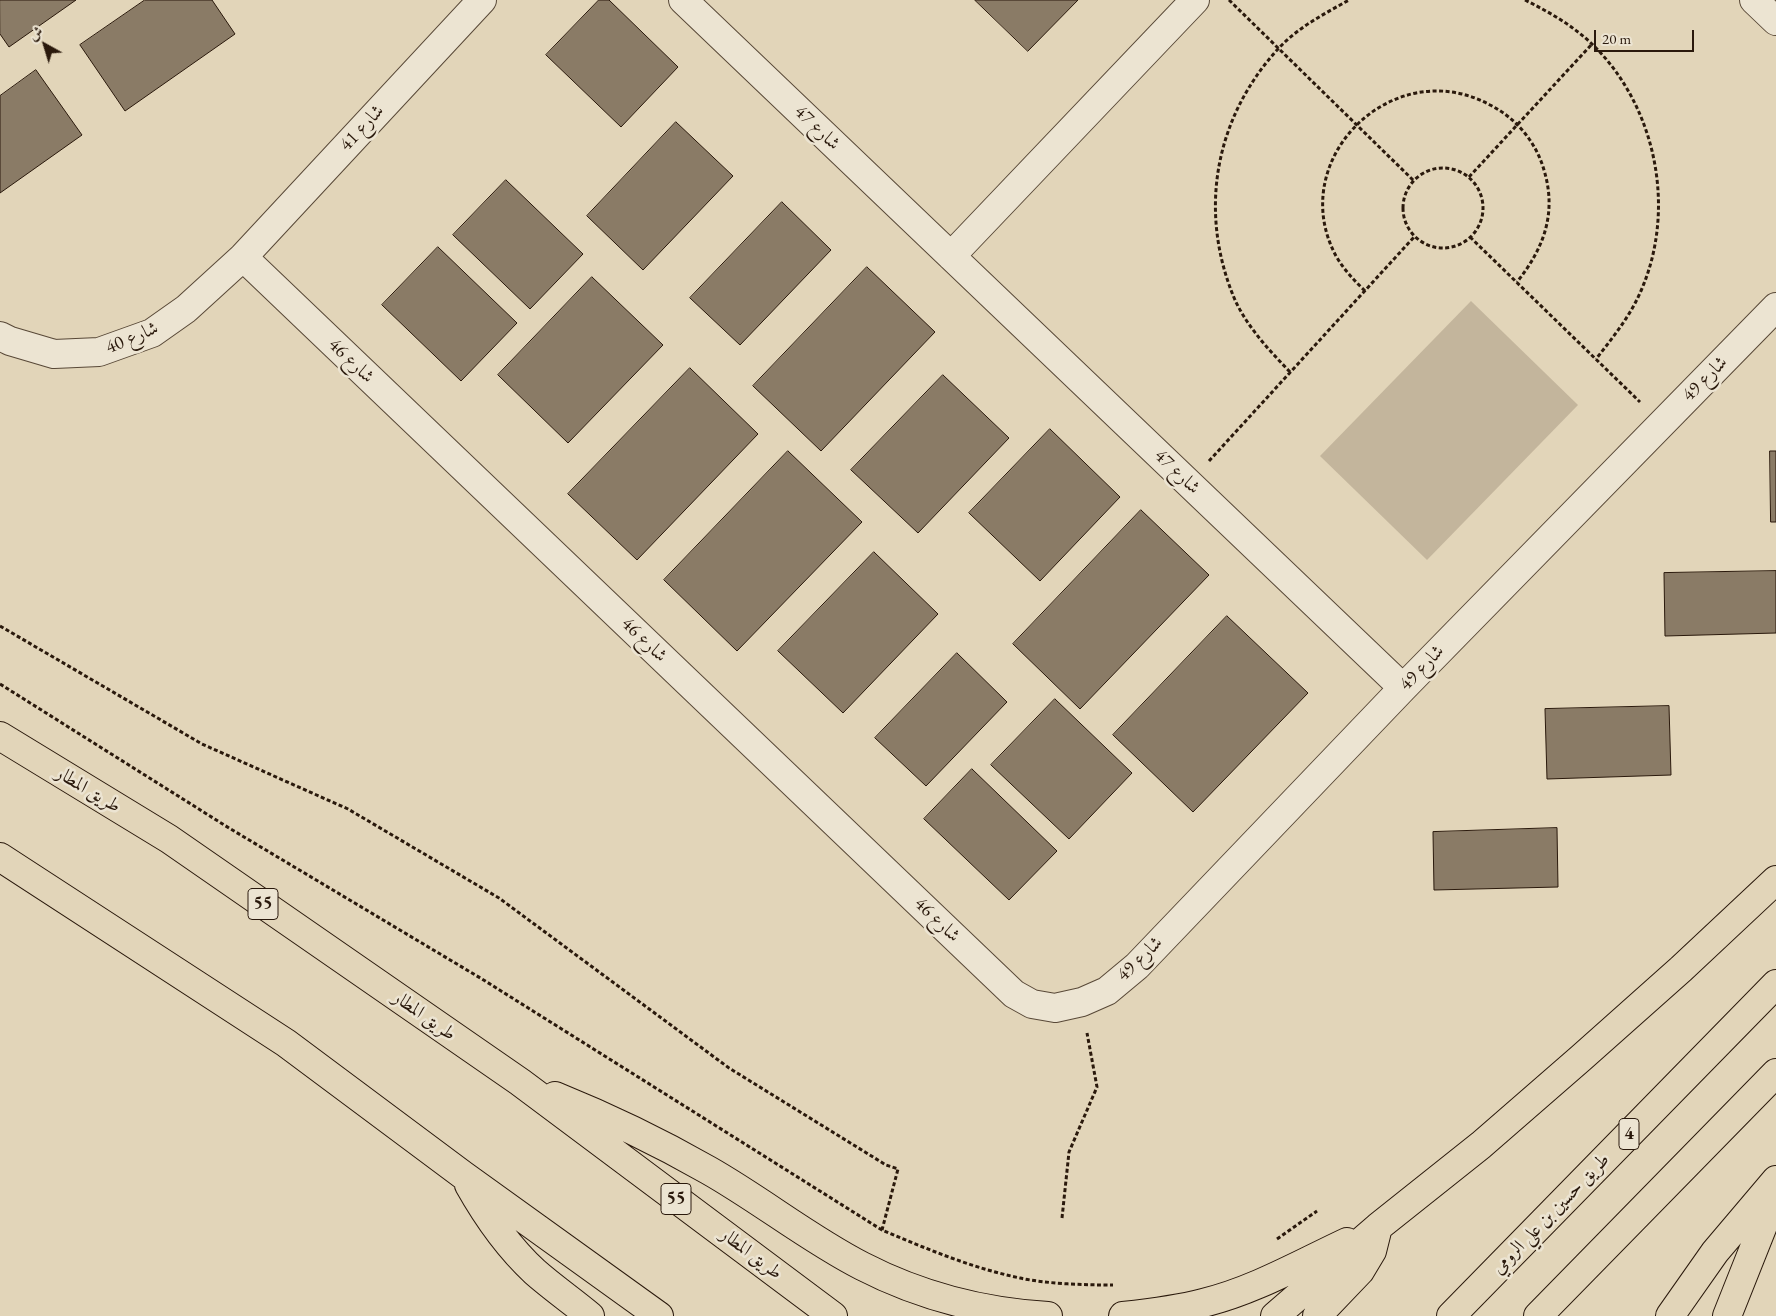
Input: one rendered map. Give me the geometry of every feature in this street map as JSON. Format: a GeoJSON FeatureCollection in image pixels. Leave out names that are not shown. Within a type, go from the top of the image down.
{"type":"FeatureCollection","features":[{"type":"Feature","properties":{"kind":"highway","name":"طريق المطار"},"geometry":{"type":"LineString","coordinates":[[0,736],[168,839],[520,1082],[833,1316]]}},
{"type":"Feature","properties":{"kind":"highway"},"geometry":{"type":"LineString","coordinates":[[0,857],[286,1043],[659,1316]]}},
{"type":"Feature","properties":{"kind":"highway"},"geometry":{"type":"LineString","coordinates":[[1275,1316],[1567,1070],[1681,969],[1776,880]]}},
{"type":"Feature","properties":{"kind":"highway","name":"طريق حسين بن علي الرومي"},"geometry":{"type":"LineString","coordinates":[[1452,1316],[1776,984]]}},
{"type":"Feature","properties":{"kind":"highway"},"geometry":{"type":"LineString","coordinates":[[1538,1316],[1776,1073]]}},
{"type":"Feature","properties":{"kind":"highway"},"geometry":{"type":"LineString","coordinates":[[520,1082],[584,1108],[647,1137],[709,1170],[840,1254],[899,1284],[938,1298],[978,1308],[1048,1316]]}},
{"type":"Feature","properties":{"kind":"highway"},"geometry":{"type":"LineString","coordinates":[[464,1175],[478,1202],[514,1250],[535,1272],[590,1316]]}},
{"type":"Feature","properties":{"kind":"highway"},"geometry":{"type":"LineString","coordinates":[[1670,1316],[1715,1252],[1776,1180]]}},
{"type":"Feature","properties":{"kind":"highway"},"geometry":{"type":"LineString","coordinates":[[1727,1316],[1766,1218],[1776,1199]]}},
{"type":"Feature","properties":{"kind":"highway"},"geometry":{"type":"LineString","coordinates":[[1123,1316],[1157,1313],[1204,1303],[1241,1290],[1378,1228]]}},
{"type":"Feature","properties":{"kind":"highway"},"geometry":{"type":"LineString","coordinates":[[1317,1316],[1360,1270],[1372,1251],[1378,1228]]}},
{"type":"Feature","properties":{"kind":"street","name":"شارع 41"},"geometry":{"type":"LineString","coordinates":[[242,257],[482,0]]}},
{"type":"Feature","properties":{"kind":"street","name":"شارع 47"},"geometry":{"type":"LineString","coordinates":[[683,0],[1403,688]]}},
{"type":"Feature","properties":{"kind":"street"},"geometry":{"type":"LineString","coordinates":[[951,256],[1194,0]]}},
{"type":"Feature","properties":{"kind":"street"},"geometry":{"type":"LineString","coordinates":[[1754,0],[1776,21]]}},
{"type":"Feature","properties":{"kind":"street","name":"شارع 40"},"geometry":{"type":"LineString","coordinates":[[0,336],[10,341],[54,354],[99,352],[152,333],[186,309],[242,257]]}},
{"type":"Feature","properties":{"kind":"street","name":"شارع 46"},"geometry":{"type":"LineString","coordinates":[[242,257],[1014,994],[1032,1004],[1055,1008]]}},
{"type":"Feature","properties":{"kind":"street","name":"شارع 49"},"geometry":{"type":"LineString","coordinates":[[1055,1008],[1082,1002],[1106,991],[1137,966],[1403,688],[1776,307]]}},
{"type":"Feature","properties":{"kind":"path"},"geometry":{"type":"LineString","coordinates":[[1229,0],[1414,182]]}},
{"type":"Feature","properties":{"kind":"path"},"geometry":{"type":"LineString","coordinates":[[1290,372],[1259,339],[1236,301],[1220,258],[1214,213],[1217,168],[1229,124],[1250,84],[1278,48],[1312,21],[1349,0]]}},
{"type":"Feature","properties":{"kind":"path"},"geometry":{"type":"LineString","coordinates":[[1525,0],[1558,17],[1592,44],[1620,77],[1641,115],[1655,157],[1659,201],[1656,244],[1643,286],[1623,325],[1596,359]]}},
{"type":"Feature","properties":{"kind":"path"},"geometry":{"type":"LineString","coordinates":[[1469,178],[1592,44]]}},
{"type":"Feature","properties":{"kind":"path"},"geometry":{"type":"LineString","coordinates":[[1365,291],[1348,274],[1336,255],[1328,233],[1324,210],[1325,186],[1331,164],[1342,143],[1356,125],[1373,110],[1393,99],[1414,93],[1437,91],[1459,93],[1480,99],[1501,110],[1517,124],[1531,141],[1541,161],[1547,182],[1549,204],[1547,225],[1541,246],[1530,266],[1517,282]]}},
{"type":"Feature","properties":{"kind":"path"},"geometry":{"type":"LineString","coordinates":[[1441,169],[1456,171],[1469,178],[1478,189],[1483,203],[1479,225],[1470,237],[1459,245],[1446,248],[1433,247],[1415,236],[1407,224],[1404,209],[1406,194],[1414,182],[1426,173],[1441,169]]}},
{"type":"Feature","properties":{"kind":"path"},"geometry":{"type":"LineString","coordinates":[[1188,483],[1415,236]]}},
{"type":"Feature","properties":{"kind":"path"},"geometry":{"type":"LineString","coordinates":[[1470,237],[1661,423]]}},
{"type":"Feature","properties":{"kind":"path"},"geometry":{"type":"LineString","coordinates":[[0,626],[202,744],[348,809],[499,898],[729,1068],[886,1165],[898,1169],[882,1230]]}},
{"type":"Feature","properties":{"kind":"path"},"geometry":{"type":"LineString","coordinates":[[0,684],[229,828],[482,980],[882,1230],[981,1268],[1023,1279],[1120,1285]]}},
{"type":"Feature","properties":{"kind":"path"},"geometry":{"type":"LineString","coordinates":[[1062,1218],[1070,1152],[1097,1087],[1082,1002]]}},
{"type":"Feature","properties":{"kind":"path"},"geometry":{"type":"LineString","coordinates":[[1269,1245],[1316,1211]]}},
{"type":"Feature","properties":{"kind":"shaded area"},"geometry":{"type":"Polygon","coordinates":[[[1471,301],[1578,405],[1427,560],[1320,456],[1471,301]]]}},
{"type":"Feature","properties":{"kind":"building"},"geometry":{"type":"Polygon","coordinates":[[[0,0],[76,0],[9,47],[0,34],[0,0]]]}},
{"type":"Feature","properties":{"kind":"building"},"geometry":{"type":"Polygon","coordinates":[[[145,0],[212,0],[235,34],[125,111],[80,45],[145,0]]]}},
{"type":"Feature","properties":{"kind":"building"},"geometry":{"type":"Polygon","coordinates":[[[599,0],[609,0],[678,67],[621,127],[546,55],[599,0]]]}},
{"type":"Feature","properties":{"kind":"building"},"geometry":{"type":"Polygon","coordinates":[[[975,0],[1078,0],[1028,51],[975,0]]]}},
{"type":"Feature","properties":{"kind":"building"},"geometry":{"type":"Polygon","coordinates":[[[36,70],[82,135],[0,193],[0,96],[36,70]]]}},
{"type":"Feature","properties":{"kind":"building"},"geometry":{"type":"Polygon","coordinates":[[[676,122],[733,176],[643,270],[587,216],[676,122]]]}},
{"type":"Feature","properties":{"kind":"building"},"geometry":{"type":"Polygon","coordinates":[[[506,180],[583,254],[530,309],[453,235],[506,180]]]}},
{"type":"Feature","properties":{"kind":"building"},"geometry":{"type":"Polygon","coordinates":[[[782,202],[831,250],[740,345],[690,298],[782,202]]]}},
{"type":"Feature","properties":{"kind":"building"},"geometry":{"type":"Polygon","coordinates":[[[438,247],[517,323],[461,381],[382,305],[438,247]]]}},
{"type":"Feature","properties":{"kind":"building"},"geometry":{"type":"Polygon","coordinates":[[[867,267],[935,332],[821,451],[753,386],[867,267]]]}},
{"type":"Feature","properties":{"kind":"building"},"geometry":{"type":"Polygon","coordinates":[[[592,277],[663,345],[568,443],[498,375],[592,277]]]}},
{"type":"Feature","properties":{"kind":"building"},"geometry":{"type":"Polygon","coordinates":[[[690,368],[758,434],[637,560],[568,494],[690,368]]]}},
{"type":"Feature","properties":{"kind":"building"},"geometry":{"type":"Polygon","coordinates":[[[943,375],[1009,438],[918,533],[851,470],[943,375]]]}},
{"type":"Feature","properties":{"kind":"building"},"geometry":{"type":"Polygon","coordinates":[[[1050,429],[1120,497],[1040,581],[969,513],[1050,429]]]}},
{"type":"Feature","properties":{"kind":"building"},"geometry":{"type":"Polygon","coordinates":[[[788,451],[862,522],[737,651],[664,580],[788,451]]]}},
{"type":"Feature","properties":{"kind":"building"},"geometry":{"type":"Polygon","coordinates":[[[1770,451],[1776,451],[1776,522],[1771,522],[1770,451]]]}},
{"type":"Feature","properties":{"kind":"building"},"geometry":{"type":"Polygon","coordinates":[[[1141,510],[1209,575],[1080,709],[1013,644],[1141,510]]]}},
{"type":"Feature","properties":{"kind":"building"},"geometry":{"type":"Polygon","coordinates":[[[874,552],[938,614],[843,713],[778,651],[874,552]]]}},
{"type":"Feature","properties":{"kind":"building"},"geometry":{"type":"Polygon","coordinates":[[[1776,571],[1776,633],[1665,636],[1664,573],[1776,571]]]}},
{"type":"Feature","properties":{"kind":"building"},"geometry":{"type":"Polygon","coordinates":[[[1227,616],[1308,693],[1193,812],[1113,735],[1227,616]]]}},
{"type":"Feature","properties":{"kind":"building"},"geometry":{"type":"Polygon","coordinates":[[[957,653],[1007,702],[926,786],[875,738],[957,653]]]}},
{"type":"Feature","properties":{"kind":"building"},"geometry":{"type":"Polygon","coordinates":[[[1055,699],[1132,773],[1069,839],[991,765],[1055,699]]]}},
{"type":"Feature","properties":{"kind":"building"},"geometry":{"type":"Polygon","coordinates":[[[1669,706],[1671,775],[1547,779],[1545,709],[1669,706]]]}},
{"type":"Feature","properties":{"kind":"building"},"geometry":{"type":"Polygon","coordinates":[[[972,769],[1057,851],[1009,900],[924,819],[972,769]]]}},
{"type":"Feature","properties":{"kind":"building"},"geometry":{"type":"Polygon","coordinates":[[[1557,828],[1558,887],[1434,890],[1433,832],[1557,828]]]}}]}
